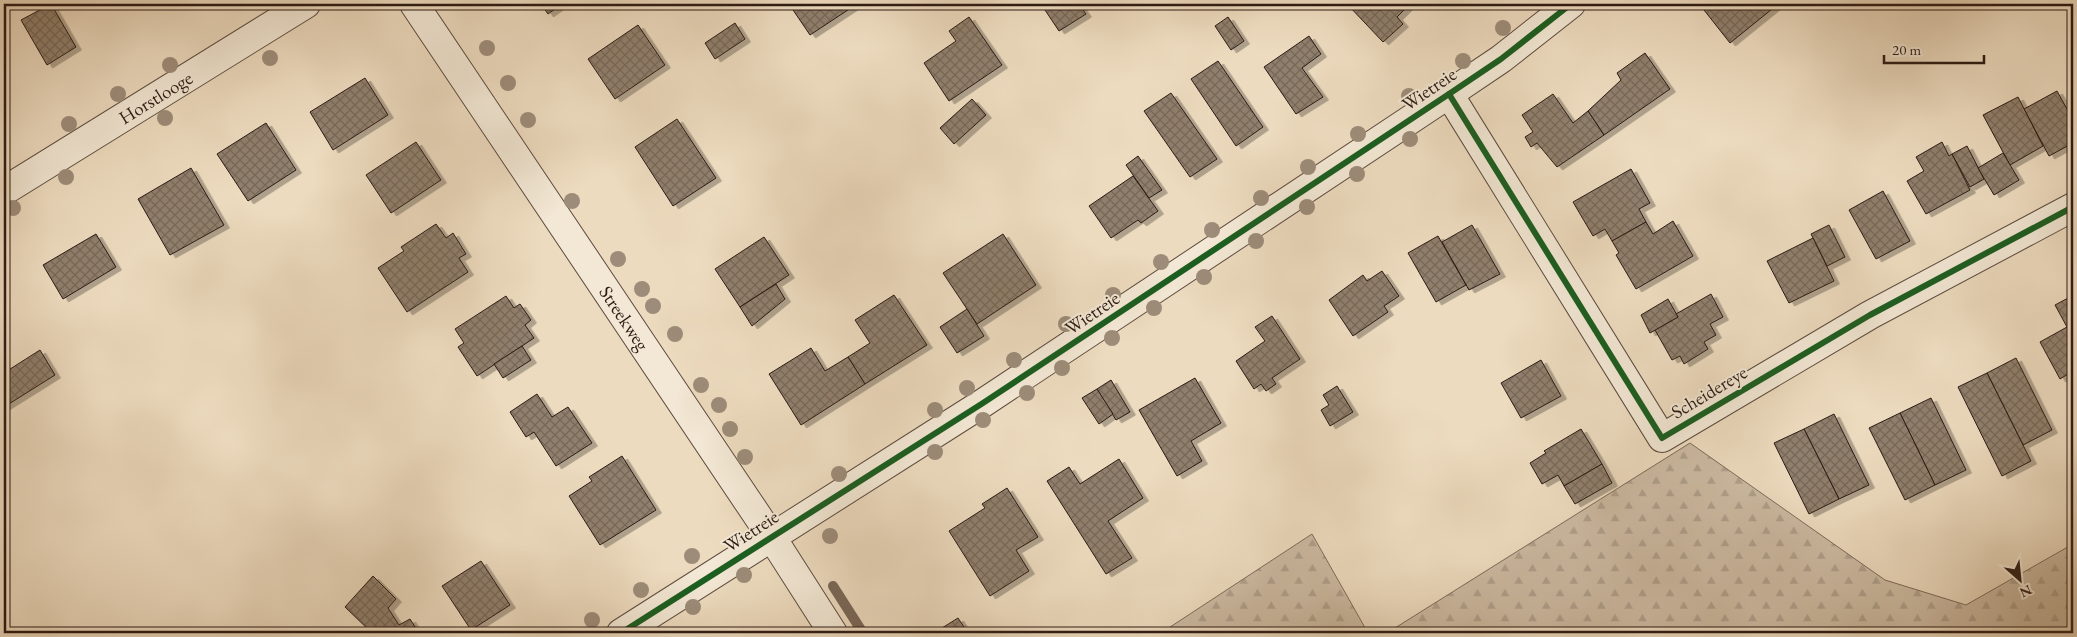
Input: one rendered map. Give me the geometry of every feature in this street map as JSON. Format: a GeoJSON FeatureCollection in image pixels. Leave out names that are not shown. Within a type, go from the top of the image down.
{"type":"FeatureCollection","features":[{"type":"Feature","properties":{"kind":"street","name":"Horstlooge"},"geometry":{"type":"LineString","coordinates":[[4,192],[306,4]]}},
{"type":"Feature","properties":{"kind":"street","name":"Streekweg"},"geometry":{"type":"LineString","coordinates":[[414,4],[771,536],[833,633]]}},
{"type":"Feature","properties":{"kind":"street","name":"Wietreie"},"geometry":{"type":"LineString","coordinates":[[620,633],[983,403],[1501,59],[1571,4]]}},
{"type":"Feature","properties":{"kind":"street","name":"Scheidereye"},"geometry":{"type":"LineString","coordinates":[[1449,94],[1662,438],[1870,315],[2073,207]]}},
{"type":"Feature","properties":{"kind":"green space"},"geometry":{"type":"Polygon","coordinates":[[[1690,443],[1885,580],[1966,605],[2073,544],[2073,633],[1387,633],[1690,443]]]}},
{"type":"Feature","properties":{"kind":"green space"},"geometry":{"type":"Polygon","coordinates":[[[1312,534],[1368,633],[1161,633],[1312,534]]]}},
{"type":"Feature","properties":{"kind":"building"},"geometry":{"type":"Polygon","coordinates":[[[51,4],[76,47],[47,65],[21,20],[51,4]]]}},
{"type":"Feature","properties":{"kind":"building"},"geometry":{"type":"Polygon","coordinates":[[[541,4],[562,4],[548,14],[541,4]]]}},
{"type":"Feature","properties":{"kind":"building"},"geometry":{"type":"Polygon","coordinates":[[[789,4],[857,4],[810,35],[789,4]]]}},
{"type":"Feature","properties":{"kind":"building"},"geometry":{"type":"Polygon","coordinates":[[[1041,4],[1079,4],[1086,14],[1059,31],[1041,4]]]}},
{"type":"Feature","properties":{"kind":"building"},"geometry":{"type":"Polygon","coordinates":[[[1347,4],[1406,4],[1407,7],[1397,17],[1403,24],[1383,42],[1347,4]]]}},
{"type":"Feature","properties":{"kind":"building"},"geometry":{"type":"Polygon","coordinates":[[[1712,4],[1777,5],[1730,43],[1704,10],[1712,4]]]}},
{"type":"Feature","properties":{"kind":"building"},"geometry":{"type":"Polygon","coordinates":[[[969,17],[1002,65],[949,101],[924,63],[956,41],[949,31],[969,17]]]}},
{"type":"Feature","properties":{"kind":"building"},"geometry":{"type":"Polygon","coordinates":[[[1228,17],[1244,41],[1231,50],[1215,26],[1228,17]]]}},
{"type":"Feature","properties":{"kind":"building"},"geometry":{"type":"Polygon","coordinates":[[[735,23],[745,39],[715,59],[705,43],[735,23]]]}},
{"type":"Feature","properties":{"kind":"building"},"geometry":{"type":"Polygon","coordinates":[[[638,25],[665,65],[615,99],[588,59],[638,25]]]}},
{"type":"Feature","properties":{"kind":"building"},"geometry":{"type":"Polygon","coordinates":[[[1309,36],[1321,54],[1302,68],[1323,97],[1296,114],[1264,67],[1309,36]]]}},
{"type":"Feature","properties":{"kind":"building"},"geometry":{"type":"Polygon","coordinates":[[[1645,53],[1670,89],[1604,135],[1588,111],[1621,80],[1617,73],[1645,53]]]}},
{"type":"Feature","properties":{"kind":"building"},"geometry":{"type":"Polygon","coordinates":[[[1218,61],[1263,127],[1236,146],[1191,79],[1218,61]]]}},
{"type":"Feature","properties":{"kind":"building"},"geometry":{"type":"Polygon","coordinates":[[[365,78],[388,115],[333,150],[310,112],[365,78]]]}},
{"type":"Feature","properties":{"kind":"building"},"geometry":{"type":"Polygon","coordinates":[[[2057,91],[2073,120],[2073,143],[2049,156],[2024,109],[2057,91]]]}},
{"type":"Feature","properties":{"kind":"building"},"geometry":{"type":"Polygon","coordinates":[[[1171,93],[1217,159],[1190,177],[1144,111],[1171,93]]]}},
{"type":"Feature","properties":{"kind":"building"},"geometry":{"type":"Polygon","coordinates":[[[1553,94],[1573,123],[1588,111],[1604,135],[1557,167],[1537,143],[1531,147],[1525,137],[1533,132],[1522,115],[1553,94]]]}},
{"type":"Feature","properties":{"kind":"building"},"geometry":{"type":"Polygon","coordinates":[[[2018,97],[2043,146],[2010,165],[1983,115],[2018,97]]]}},
{"type":"Feature","properties":{"kind":"building"},"geometry":{"type":"Polygon","coordinates":[[[972,99],[986,115],[954,144],[940,128],[972,99]]]}},
{"type":"Feature","properties":{"kind":"building"},"geometry":{"type":"Polygon","coordinates":[[[677,119],[716,178],[673,206],[635,147],[677,119]]]}},
{"type":"Feature","properties":{"kind":"building"},"geometry":{"type":"Polygon","coordinates":[[[266,123],[296,170],[248,201],[217,154],[266,123]]]}},
{"type":"Feature","properties":{"kind":"building"},"geometry":{"type":"Polygon","coordinates":[[[416,142],[441,180],[391,213],[366,175],[416,142]]]}},
{"type":"Feature","properties":{"kind":"building"},"geometry":{"type":"Polygon","coordinates":[[[1942,142],[1949,156],[1952,154],[1970,190],[1926,214],[1907,181],[1924,171],[1916,157],[1942,142]]]}},
{"type":"Feature","properties":{"kind":"building"},"geometry":{"type":"Polygon","coordinates":[[[1967,146],[1984,179],[1970,187],[1952,154],[1967,146]]]}},
{"type":"Feature","properties":{"kind":"building"},"geometry":{"type":"Polygon","coordinates":[[[2003,153],[2019,180],[1994,195],[1978,168],[2003,153]]]}},
{"type":"Feature","properties":{"kind":"building"},"geometry":{"type":"Polygon","coordinates":[[[1138,156],[1162,190],[1149,198],[1126,165],[1138,156]]]}},
{"type":"Feature","properties":{"kind":"building"},"geometry":{"type":"Polygon","coordinates":[[[191,168],[224,225],[170,255],[138,199],[191,168]]]}},
{"type":"Feature","properties":{"kind":"building"},"geometry":{"type":"Polygon","coordinates":[[[1631,169],[1650,203],[1639,209],[1646,222],[1612,241],[1605,229],[1593,236],[1573,202],[1631,169]]]}},
{"type":"Feature","properties":{"kind":"building"},"geometry":{"type":"Polygon","coordinates":[[[1133,176],[1158,211],[1141,223],[1138,220],[1111,238],[1089,206],[1133,176]]]}},
{"type":"Feature","properties":{"kind":"building"},"geometry":{"type":"Polygon","coordinates":[[[1883,191],[1910,241],[1876,259],[1849,210],[1883,191]]]}},
{"type":"Feature","properties":{"kind":"building"},"geometry":{"type":"Polygon","coordinates":[[[1673,221],[1693,256],[1636,289],[1616,255],[1619,253],[1612,241],[1646,222],[1653,234],[1673,221]]]}},
{"type":"Feature","properties":{"kind":"building"},"geometry":{"type":"Polygon","coordinates":[[[436,224],[446,238],[453,233],[466,254],[459,258],[468,272],[407,312],[378,268],[404,251],[401,247],[436,224]]]}},
{"type":"Feature","properties":{"kind":"building"},"geometry":{"type":"Polygon","coordinates":[[[1472,225],[1500,274],[1469,290],[1442,242],[1472,225]]]}},
{"type":"Feature","properties":{"kind":"building"},"geometry":{"type":"Polygon","coordinates":[[[1829,225],[1845,257],[1827,266],[1811,234],[1829,225]]]}},
{"type":"Feature","properties":{"kind":"building"},"geometry":{"type":"Polygon","coordinates":[[[96,234],[116,267],[63,299],[43,265],[96,234]]]}},
{"type":"Feature","properties":{"kind":"building"},"geometry":{"type":"Polygon","coordinates":[[[1003,234],[1036,285],[977,324],[943,273],[1003,234]]]}},
{"type":"Feature","properties":{"kind":"building"},"geometry":{"type":"Polygon","coordinates":[[[1438,236],[1466,285],[1436,302],[1408,253],[1438,236]]]}},
{"type":"Feature","properties":{"kind":"building"},"geometry":{"type":"Polygon","coordinates":[[[764,237],[789,275],[740,307],[715,269],[764,237]]]}},
{"type":"Feature","properties":{"kind":"building"},"geometry":{"type":"Polygon","coordinates":[[[1813,238],[1834,281],[1789,303],[1767,261],[1813,238]]]}},
{"type":"Feature","properties":{"kind":"building"},"geometry":{"type":"Polygon","coordinates":[[[1382,271],[1399,296],[1384,306],[1388,312],[1353,336],[1329,300],[1363,275],[1367,281],[1382,271]]]}},
{"type":"Feature","properties":{"kind":"building"},"geometry":{"type":"Polygon","coordinates":[[[776,284],[785,299],[752,326],[740,307],[776,284]]]}},
{"type":"Feature","properties":{"kind":"building"},"geometry":{"type":"Polygon","coordinates":[[[2073,290],[2073,338],[2055,305],[2070,297],[2068,293],[2073,290]]]}},
{"type":"Feature","properties":{"kind":"building"},"geometry":{"type":"Polygon","coordinates":[[[1711,294],[1723,317],[1710,324],[1716,335],[1704,342],[1708,349],[1684,364],[1680,356],[1672,360],[1655,330],[1678,317],[1676,314],[1711,294]]]}},
{"type":"Feature","properties":{"kind":"building"},"geometry":{"type":"Polygon","coordinates":[[[894,295],[927,345],[865,384],[848,357],[870,343],[855,320],[894,295]]]}},
{"type":"Feature","properties":{"kind":"building"},"geometry":{"type":"Polygon","coordinates":[[[506,296],[514,308],[520,304],[531,320],[525,325],[534,338],[477,376],[458,347],[464,343],[455,329],[506,296]]]}},
{"type":"Feature","properties":{"kind":"building"},"geometry":{"type":"Polygon","coordinates":[[[1668,299],[1678,317],[1650,333],[1641,315],[1668,299]]]}},
{"type":"Feature","properties":{"kind":"building"},"geometry":{"type":"Polygon","coordinates":[[[967,309],[984,336],[957,353],[940,327],[967,309]]]}},
{"type":"Feature","properties":{"kind":"building"},"geometry":{"type":"Polygon","coordinates":[[[1272,316],[1300,359],[1272,378],[1276,384],[1266,391],[1261,384],[1254,389],[1236,361],[1265,341],[1255,327],[1272,316]]]}},
{"type":"Feature","properties":{"kind":"building"},"geometry":{"type":"Polygon","coordinates":[[[2067,327],[2073,338],[2073,371],[2060,379],[2040,342],[2067,327]]]}},
{"type":"Feature","properties":{"kind":"building"},"geometry":{"type":"Polygon","coordinates":[[[522,346],[531,360],[503,378],[494,364],[522,346]]]}},
{"type":"Feature","properties":{"kind":"building"},"geometry":{"type":"Polygon","coordinates":[[[811,348],[825,371],[848,357],[865,384],[801,425],[769,374],[811,348]]]}},
{"type":"Feature","properties":{"kind":"building"},"geometry":{"type":"Polygon","coordinates":[[[40,350],[55,375],[4,407],[4,365],[7,371],[40,350]]]}},
{"type":"Feature","properties":{"kind":"building"},"geometry":{"type":"Polygon","coordinates":[[[2016,358],[2052,430],[2023,445],[1987,373],[2016,358]]]}},
{"type":"Feature","properties":{"kind":"building"},"geometry":{"type":"Polygon","coordinates":[[[1541,360],[1561,396],[1521,418],[1501,383],[1541,360]]]}},
{"type":"Feature","properties":{"kind":"building"},"geometry":{"type":"Polygon","coordinates":[[[1987,373],[2031,461],[2002,476],[1958,387],[1987,373]]]}},
{"type":"Feature","properties":{"kind":"building"},"geometry":{"type":"Polygon","coordinates":[[[1195,378],[1221,423],[1191,441],[1202,461],[1177,476],[1139,410],[1195,378]]]}},
{"type":"Feature","properties":{"kind":"building"},"geometry":{"type":"Polygon","coordinates":[[[1111,380],[1130,412],[1116,420],[1097,389],[1111,380]]]}},
{"type":"Feature","properties":{"kind":"building"},"geometry":{"type":"Polygon","coordinates":[[[1337,386],[1353,412],[1330,426],[1321,410],[1329,405],[1323,395],[1337,386]]]}},
{"type":"Feature","properties":{"kind":"building"},"geometry":{"type":"Polygon","coordinates":[[[1097,389],[1113,414],[1099,424],[1082,398],[1097,389]]]}},
{"type":"Feature","properties":{"kind":"building"},"geometry":{"type":"Polygon","coordinates":[[[537,394],[552,417],[568,407],[592,443],[556,466],[534,432],[526,437],[510,412],[537,394]]]}},
{"type":"Feature","properties":{"kind":"building"},"geometry":{"type":"Polygon","coordinates":[[[1931,398],[1966,470],[1935,485],[1900,413],[1931,398]]]}},
{"type":"Feature","properties":{"kind":"building"},"geometry":{"type":"Polygon","coordinates":[[[1900,413],[1935,485],[1905,500],[1869,428],[1900,413]]]}},
{"type":"Feature","properties":{"kind":"building"},"geometry":{"type":"Polygon","coordinates":[[[1834,414],[1869,485],[1839,499],[1804,429],[1834,414]]]}},
{"type":"Feature","properties":{"kind":"building"},"geometry":{"type":"Polygon","coordinates":[[[1581,429],[1602,464],[1564,486],[1558,475],[1542,484],[1530,463],[1546,453],[1544,451],[1581,429]]]}},
{"type":"Feature","properties":{"kind":"building"},"geometry":{"type":"Polygon","coordinates":[[[1804,429],[1839,499],[1809,514],[1774,443],[1804,429]]]}},
{"type":"Feature","properties":{"kind":"building"},"geometry":{"type":"Polygon","coordinates":[[[622,456],[656,510],[600,545],[569,496],[592,481],[589,477],[622,456]]]}},
{"type":"Feature","properties":{"kind":"building"},"geometry":{"type":"Polygon","coordinates":[[[1119,459],[1143,498],[1108,521],[1132,558],[1106,574],[1047,481],[1069,467],[1080,484],[1119,459]]]}},
{"type":"Feature","properties":{"kind":"building"},"geometry":{"type":"Polygon","coordinates":[[[1602,464],[1612,483],[1575,504],[1564,486],[1602,464]]]}},
{"type":"Feature","properties":{"kind":"building"},"geometry":{"type":"Polygon","coordinates":[[[1007,488],[1038,537],[1016,550],[1029,571],[990,596],[949,531],[985,508],[982,504],[1007,488]]]}},
{"type":"Feature","properties":{"kind":"building"},"geometry":{"type":"Polygon","coordinates":[[[481,561],[510,605],[471,630],[442,586],[481,561]]]}},
{"type":"Feature","properties":{"kind":"building"},"geometry":{"type":"Polygon","coordinates":[[[373,576],[396,599],[388,608],[399,625],[410,619],[419,633],[372,633],[345,607],[373,576]]]}},
{"type":"Feature","properties":{"kind":"building"},"geometry":{"type":"Polygon","coordinates":[[[958,618],[968,633],[934,633],[958,618]]]}},
{"type":"Feature","properties":{"kind":"waterway"},"geometry":{"type":"LineString","coordinates":[[833,586],[863,633]]}},
{"type":"Feature","properties":{"kind":"cycle path"},"geometry":{"type":"LineString","coordinates":[[621,633],[983,403],[1501,59],[1571,4]]}},
{"type":"Feature","properties":{"kind":"cycle path"},"geometry":{"type":"LineString","coordinates":[[1449,94],[1662,438],[1870,315],[2073,207]]}}]}
